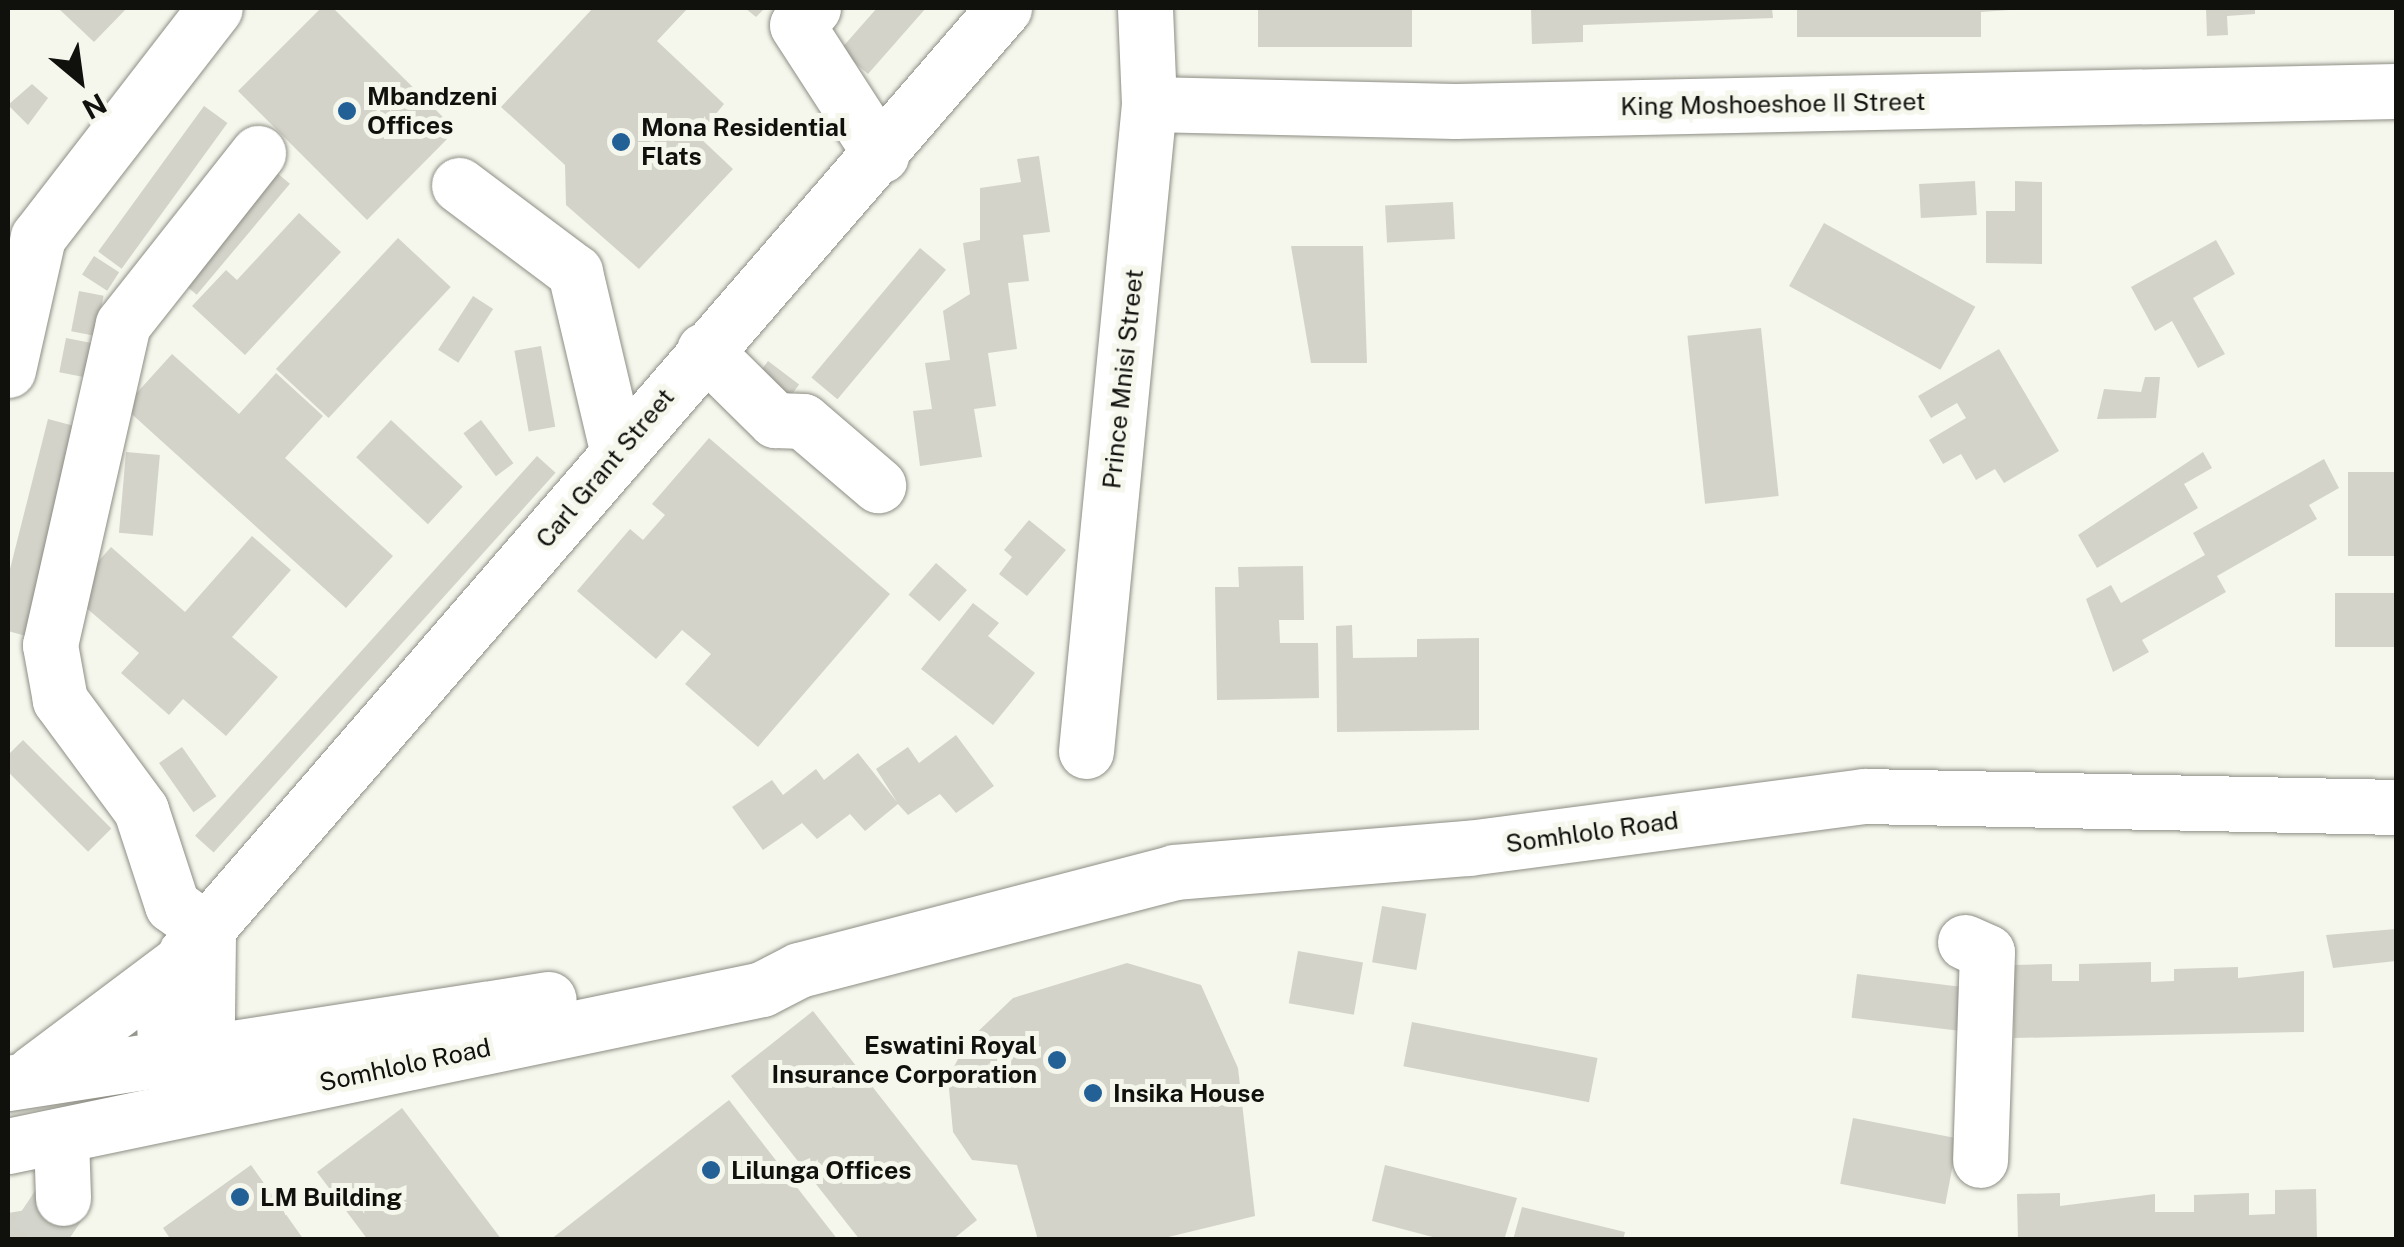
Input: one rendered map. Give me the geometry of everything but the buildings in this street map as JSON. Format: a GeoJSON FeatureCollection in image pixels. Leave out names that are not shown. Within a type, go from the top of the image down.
{"type":"FeatureCollection","features":[{"type":"Feature","properties":{"kind":"street"},"geometry":{"type":"LineString","coordinates":[[8,370],[38,238],[216,8]]}},
{"type":"Feature","properties":{"kind":"street"},"geometry":{"type":"LineString","coordinates":[[813,8],[797,25],[880,154]]}},
{"type":"Feature","properties":{"kind":"street","name":"Carl Grant Street"},"geometry":{"type":"LineString","coordinates":[[192,948],[704,350],[880,154],[1004,8]]}},
{"type":"Feature","properties":{"kind":"street","name":"Prince Mnisi Street"},"geometry":{"type":"LineString","coordinates":[[1086,751],[1149,104],[1146,8]]}},
{"type":"Feature","properties":{"kind":"street","name":"King Moshoeshoe II Street"},"geometry":{"type":"LineString","coordinates":[[1149,104],[1455,111],[2396,91]]}},
{"type":"Feature","properties":{"kind":"street"},"geometry":{"type":"LineString","coordinates":[[192,948],[172,905],[141,810],[60,700],[50,645],[124,324],[258,152]]}},
{"type":"Feature","properties":{"kind":"street"},"geometry":{"type":"LineString","coordinates":[[459,185],[575,272],[618,454]]}},
{"type":"Feature","properties":{"kind":"street"},"geometry":{"type":"LineString","coordinates":[[704,350],[775,420],[803,421],[878,485]]}},
{"type":"Feature","properties":{"kind":"street","name":"Somhlolo Road"},"geometry":{"type":"LineString","coordinates":[[15,1081],[191,1073],[762,989],[799,970],[1174,872],[1469,848],[1864,796],[2396,808]]}},
{"type":"Feature","properties":{"kind":"street"},"geometry":{"type":"LineString","coordinates":[[1965,942],[1987,952],[1980,1160]]}},
{"type":"Feature","properties":{"kind":"street"},"geometry":{"type":"LineString","coordinates":[[191,1073],[163,1004],[192,948]]}},
{"type":"Feature","properties":{"kind":"street"},"geometry":{"type":"LineString","coordinates":[[15,1081],[192,948]]}},
{"type":"Feature","properties":{"kind":"street","name":"Somhlolo Road"},"geometry":{"type":"LineString","coordinates":[[22,1142],[191,1073]]}},
{"type":"Feature","properties":{"kind":"street"},"geometry":{"type":"LineString","coordinates":[[22,1142],[63,1198]]}},
{"type":"Feature","properties":{"kind":"tunnel"},"geometry":{"type":"LineString","coordinates":[[35,1240],[63,1198]]}},
{"type":"Feature","properties":{"kind":"place","name":"Mbandzeni Offices"},"geometry":{"type":"Point","coordinates":[347,111]}},
{"type":"Feature","properties":{"kind":"place","name":"Mona Residential Flats"},"geometry":{"type":"Point","coordinates":[621,142]}},
{"type":"Feature","properties":{"kind":"place","name":"Eswatini Royal Insurance Corporation"},"geometry":{"type":"Point","coordinates":[1057,1060]}},
{"type":"Feature","properties":{"kind":"place","name":"Insika House"},"geometry":{"type":"Point","coordinates":[1093,1093]}},
{"type":"Feature","properties":{"kind":"place","name":"Lilunga Offices"},"geometry":{"type":"Point","coordinates":[711,1170]}},
{"type":"Feature","properties":{"kind":"place","name":"LM Building"},"geometry":{"type":"Point","coordinates":[240,1197]}}]}
